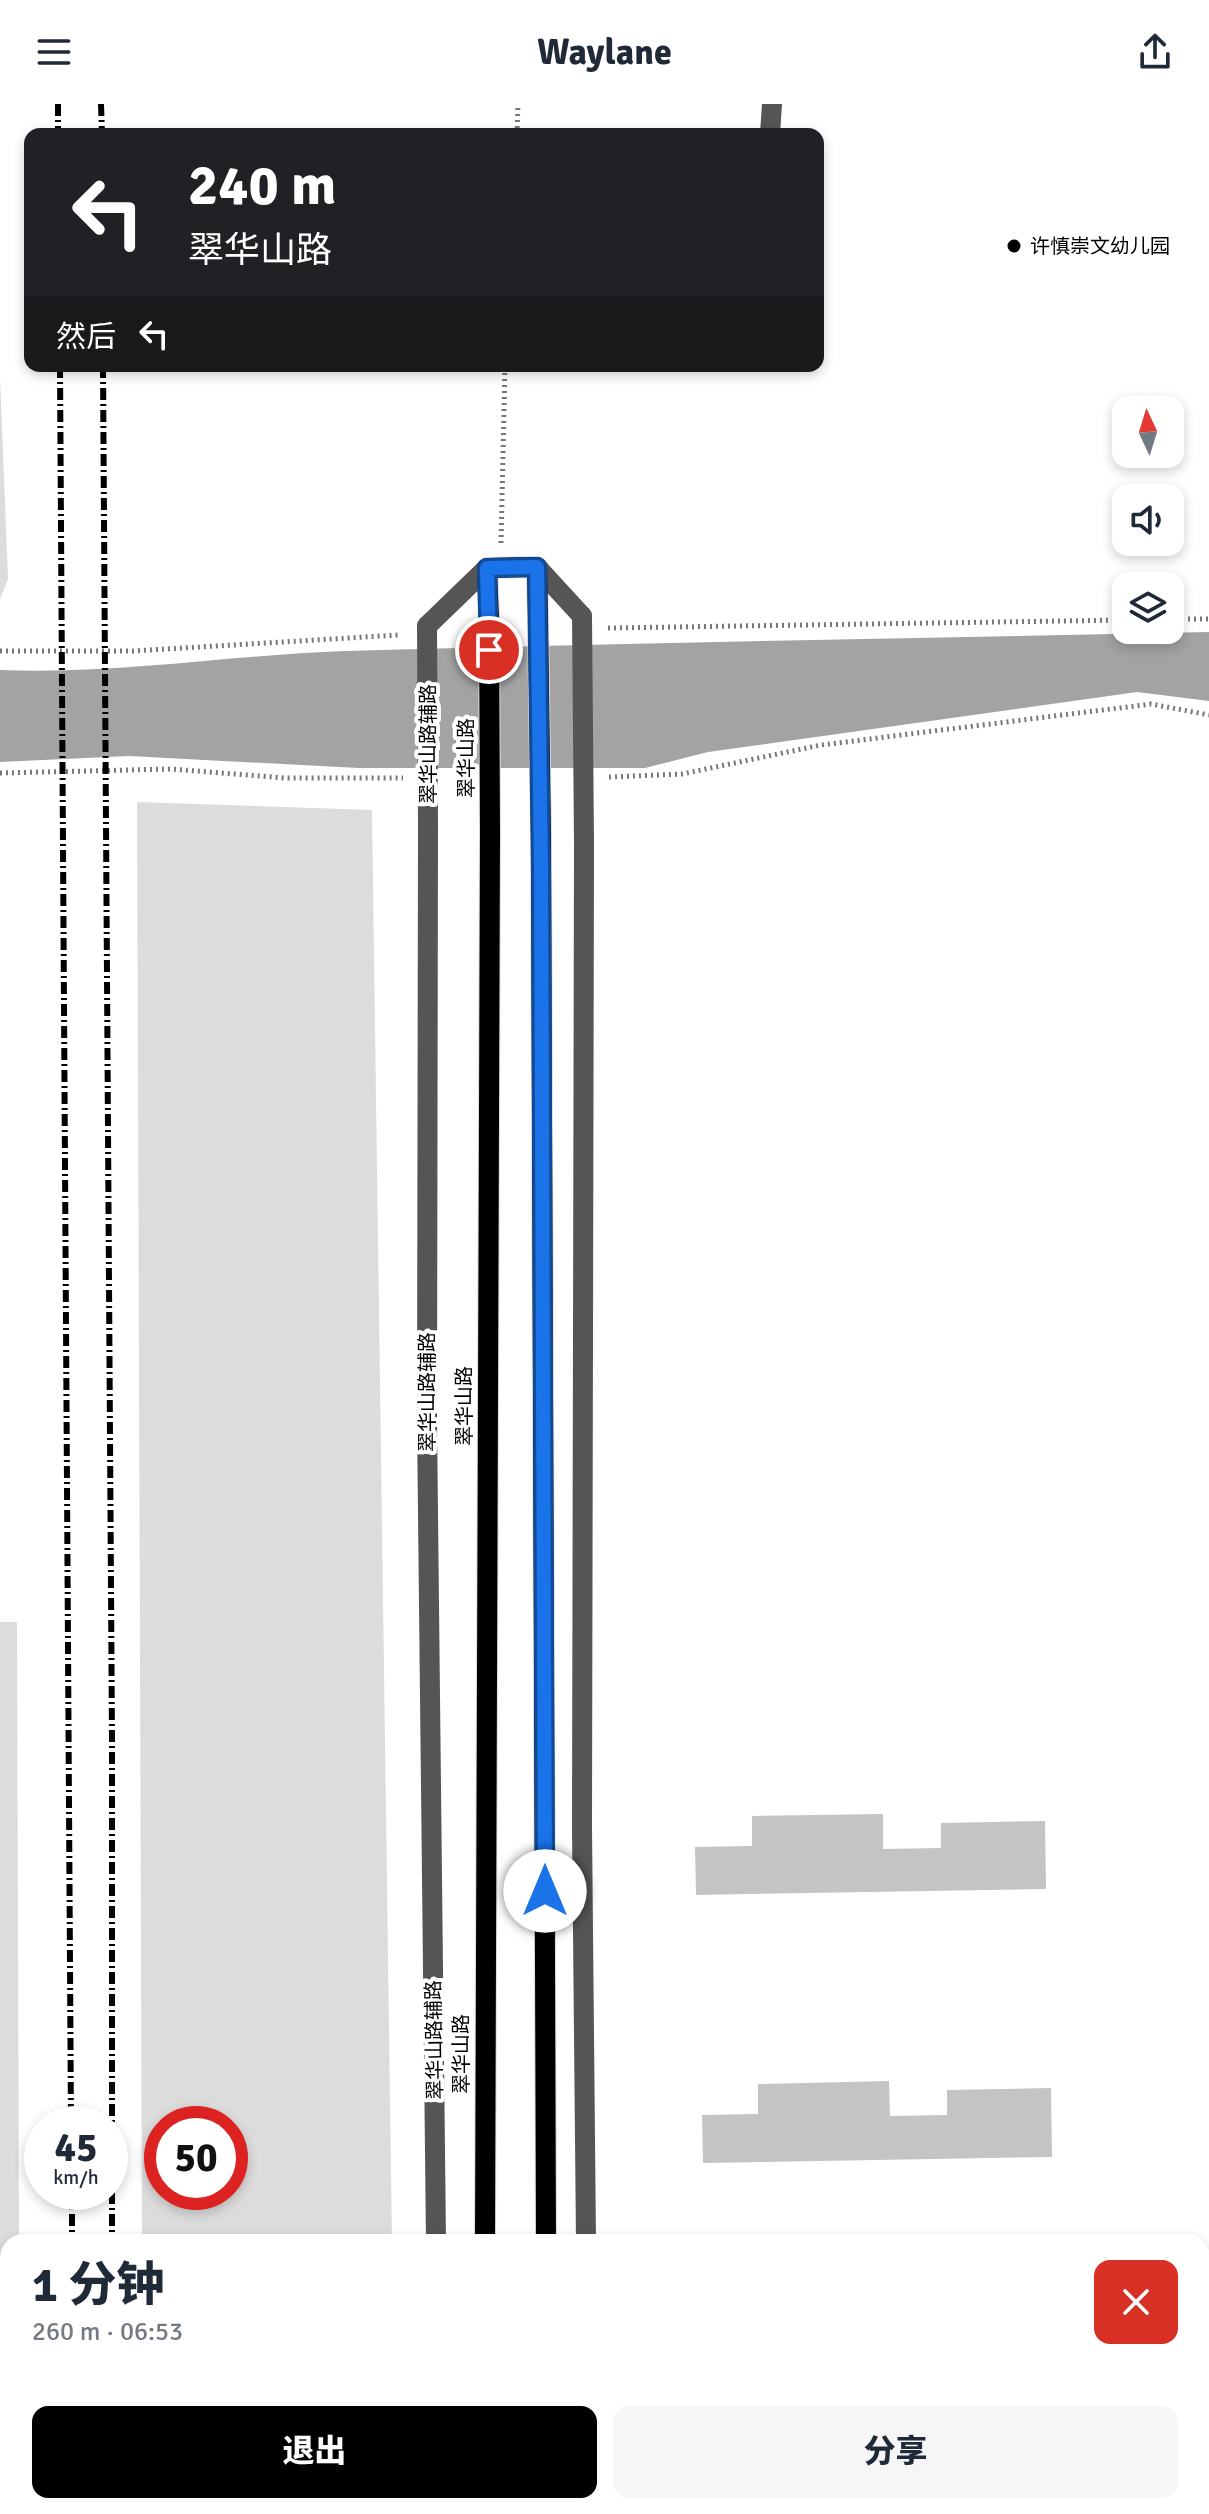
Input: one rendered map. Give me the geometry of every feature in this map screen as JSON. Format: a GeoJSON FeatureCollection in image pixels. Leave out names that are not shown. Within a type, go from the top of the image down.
{"type":"FeatureCollection","features":[{"type":"Feature","properties":{"kind":"main road"},"geometry":{"type":"LineString","coordinates":[[493,568],[537,567],[541,838],[546,2234]]}},
{"type":"Feature","properties":{"kind":"main road","name":"翠华山路"},"geometry":{"type":"LineString","coordinates":[[485,2234],[489,619],[493,568]]}},
{"type":"Feature","properties":{"kind":"street"},"geometry":{"type":"LineString","coordinates":[[770,128],[772,104]]}},
{"type":"Feature","properties":{"kind":"street"},"geometry":{"type":"LineString","coordinates":[[537,567],[582,616],[582,1827],[586,2234]]}},
{"type":"Feature","properties":{"kind":"street","name":"翠华山路辅路"},"geometry":{"type":"LineString","coordinates":[[436,2234],[427,1422],[427,626],[493,568]]}},
{"type":"Feature","properties":{"kind":"path"},"geometry":{"type":"LineString","coordinates":[[517,128],[518,104]]}},
{"type":"Feature","properties":{"kind":"path"},"geometry":{"type":"LineString","coordinates":[[493,568],[505,372]]}},
{"type":"Feature","properties":{"kind":"path"},"geometry":{"type":"LineString","coordinates":[[1184,619],[1209,619]]}},
{"type":"Feature","properties":{"kind":"shaded area"},"geometry":{"type":"Polygon","coordinates":[[[0,377],[8,579],[0,599],[0,377]]]}},
{"type":"Feature","properties":{"kind":"shaded area"},"geometry":{"type":"Polygon","coordinates":[[[1209,632],[1209,701],[1137,692],[708,752],[645,768],[359,768],[129,756],[0,762],[0,670],[86,670],[346,651],[669,643],[1112,634],[1112,644],[1184,644],[1184,633],[1209,632]]]}},
{"type":"Feature","properties":{"kind":"shaded area"},"geometry":{"type":"Polygon","coordinates":[[[137,802],[372,810],[392,2234],[142,2234],[137,802]]]}},
{"type":"Feature","properties":{"kind":"shaded area"},"geometry":{"type":"Polygon","coordinates":[[[0,1622],[17,1622],[19,2234],[0,2234],[0,1622]]]}},
{"type":"Feature","properties":{"kind":"building"},"geometry":{"type":"Polygon","coordinates":[[[883,1814],[883,1849],[941,1848],[941,1823],[1045,1821],[1046,1889],[696,1895],[695,1847],[752,1846],[752,1816],[883,1814]]]}},
{"type":"Feature","properties":{"kind":"building"},"geometry":{"type":"Polygon","coordinates":[[[889,2081],[890,2116],[947,2115],[947,2090],[1051,2088],[1052,2157],[703,2163],[702,2115],[758,2114],[758,2084],[889,2081]]]}},
{"type":"Feature","properties":{"kind":"railway"},"geometry":{"type":"LineString","coordinates":[[58,104],[58,128]]}},
{"type":"Feature","properties":{"kind":"railway"},"geometry":{"type":"LineString","coordinates":[[101,104],[102,128]]}},
{"type":"Feature","properties":{"kind":"railway"},"geometry":{"type":"LineString","coordinates":[[60,372],[71,2106]]}},
{"type":"Feature","properties":{"kind":"railway"},"geometry":{"type":"LineString","coordinates":[[103,372],[112,2234]]}},
{"type":"Feature","properties":{"kind":"railway"},"geometry":{"type":"LineString","coordinates":[[72,2210],[72,2234]]}},
{"type":"Feature","properties":{"kind":"place","name":"许慎崇文幼儿园"},"geometry":{"type":"Point","coordinates":[1014,246]}},
{"type":"Feature","properties":{"kind":"route"},"geometry":{"type":"LineString","coordinates":[[489,650],[487,568],[537,567],[545,1891]]}}]}
